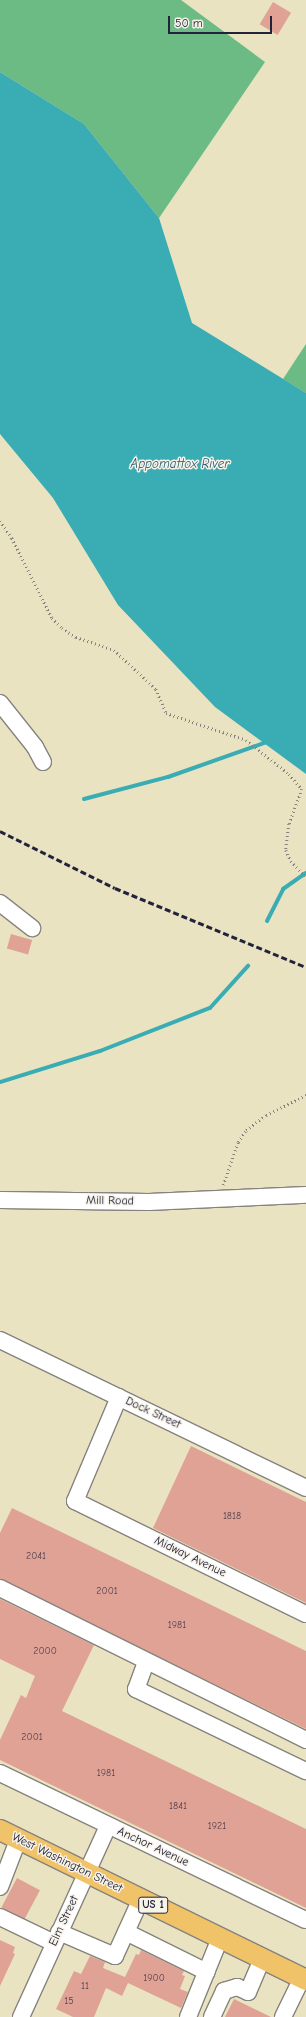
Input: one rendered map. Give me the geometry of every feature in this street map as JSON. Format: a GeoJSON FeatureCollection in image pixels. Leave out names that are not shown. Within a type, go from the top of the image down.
{"type":"FeatureCollection","features":[{"type":"Feature","properties":{"kind":"main road","name":"West Washington Street"},"geometry":{"type":"LineString","coordinates":[[0,1830],[304,1979]]}},
{"type":"Feature","properties":{"kind":"street"},"geometry":{"type":"LineString","coordinates":[[0,703],[32,742],[43,762]]}},
{"type":"Feature","properties":{"kind":"street"},"geometry":{"type":"LineString","coordinates":[[0,903],[32,928]]}},
{"type":"Feature","properties":{"kind":"street","name":"Mill Road"},"geometry":{"type":"LineString","coordinates":[[0,1200],[219,1199],[306,1195]]}},
{"type":"Feature","properties":{"kind":"street","name":"Dock Street"},"geometry":{"type":"LineString","coordinates":[[0,1340],[306,1488]]}},
{"type":"Feature","properties":{"kind":"street","name":"Midway Avenue"},"geometry":{"type":"LineString","coordinates":[[119,1397],[75,1501],[306,1614]]}},
{"type":"Feature","properties":{"kind":"street"},"geometry":{"type":"LineString","coordinates":[[0,1588],[146,1662],[306,1740]]}},
{"type":"Feature","properties":{"kind":"street"},"geometry":{"type":"LineString","coordinates":[[146,1662],[136,1689],[306,1772]]}},
{"type":"Feature","properties":{"kind":"street","name":"Anchor Avenue"},"geometry":{"type":"LineString","coordinates":[[0,1773],[306,1920]]}},
{"type":"Feature","properties":{"kind":"street","name":"Elm Street"},"geometry":{"type":"LineString","coordinates":[[21,2017],[108,1826]]}},
{"type":"Feature","properties":{"kind":"street"},"geometry":{"type":"LineString","coordinates":[[2,1878],[18,1840]]}},
{"type":"Feature","properties":{"kind":"street"},"geometry":{"type":"LineString","coordinates":[[0,1917],[57,1938],[115,1956],[141,1899]]}},
{"type":"Feature","properties":{"kind":"street"},"geometry":{"type":"LineString","coordinates":[[126,1932],[207,1972]]}},
{"type":"Feature","properties":{"kind":"street"},"geometry":{"type":"LineString","coordinates":[[188,2017],[220,1938]]}},
{"type":"Feature","properties":{"kind":"street"},"geometry":{"type":"LineString","coordinates":[[212,2017],[224,1991],[237,1986],[248,1992],[262,1959]]}},
{"type":"Feature","properties":{"kind":"street"},"geometry":{"type":"LineString","coordinates":[[283,2017],[304,1979]]}},
{"type":"Feature","properties":{"kind":"path"},"geometry":{"type":"LineString","coordinates":[[0,521],[12,538],[52,618],[76,637],[114,650],[156,689],[166,713],[246,740],[289,774],[302,789],[290,824],[286,850],[291,861],[306,877]]}},
{"type":"Feature","properties":{"kind":"path"},"geometry":{"type":"LineString","coordinates":[[219,1199],[227,1171],[238,1142],[246,1130],[266,1115],[306,1095]]}},
{"type":"Feature","properties":{"kind":"green space"},"geometry":{"type":"Polygon","coordinates":[[[0,0],[181,0],[265,62],[159,218],[84,124],[0,72],[0,0]]]}},
{"type":"Feature","properties":{"kind":"green space"},"geometry":{"type":"Polygon","coordinates":[[[306,344],[306,393],[283,379],[306,344]]]}},
{"type":"Feature","properties":{"kind":"water","name":"Appomattox River"},"geometry":{"type":"Polygon","coordinates":[[[0,72],[84,124],[159,218],[192,323],[306,393],[306,774],[215,707],[118,605],[53,498],[0,434],[0,72]]]}},
{"type":"Feature","properties":{"kind":"building"},"geometry":{"type":"Polygon","coordinates":[[[273,2],[291,13],[278,35],[260,24],[273,2]]]}},
{"type":"Feature","properties":{"kind":"building"},"geometry":{"type":"Polygon","coordinates":[[[11,934],[32,940],[28,954],[7,948],[11,934]]]}},
{"type":"Feature","properties":{"kind":"building"},"geometry":{"type":"Polygon","coordinates":[[[191,1446],[306,1502],[306,1603],[153,1528],[191,1446]]]}},
{"type":"Feature","properties":{"kind":"building"},"geometry":{"type":"Polygon","coordinates":[[[12,1508],[306,1651],[306,1729],[0,1579],[0,1533],[12,1508]]]}},
{"type":"Feature","properties":{"kind":"building"},"geometry":{"type":"Polygon","coordinates":[[[0,1599],[94,1645],[62,1711],[306,1829],[306,1908],[0,1760],[0,1740],[21,1695],[26,1698],[35,1676],[0,1659],[0,1599]]]}},
{"type":"Feature","properties":{"kind":"building"},"geometry":{"type":"Polygon","coordinates":[[[17,1878],[40,1890],[24,1919],[2,1907],[17,1878]]]}},
{"type":"Feature","properties":{"kind":"building"},"geometry":{"type":"Polygon","coordinates":[[[0,1940],[15,1947],[13,1953],[15,1954],[0,1986],[0,1940]]]}},
{"type":"Feature","properties":{"kind":"building"},"geometry":{"type":"Polygon","coordinates":[[[141,1950],[184,1971],[182,1975],[185,1976],[180,1989],[188,1992],[181,2008],[128,1983],[122,1996],[106,1988],[94,2017],[73,2017],[56,2009],[74,1971],[81,1974],[90,1956],[105,1962],[103,1968],[125,1977],[136,1954],[139,1955],[141,1950]]]}},
{"type":"Feature","properties":{"kind":"building"},"geometry":{"type":"Polygon","coordinates":[[[234,1999],[271,2017],[225,2017],[234,1999]]]}},
{"type":"Feature","properties":{"kind":"waterway"},"geometry":{"type":"LineString","coordinates":[[84,799],[168,777],[267,742]]}},
{"type":"Feature","properties":{"kind":"waterway"},"geometry":{"type":"LineString","coordinates":[[267,921],[283,889],[306,873]]}},
{"type":"Feature","properties":{"kind":"waterway"},"geometry":{"type":"LineString","coordinates":[[0,1082],[100,1051],[210,1008],[248,966]]}},
{"type":"Feature","properties":{"kind":"railway"},"geometry":{"type":"LineString","coordinates":[[0,831],[115,888],[306,967]]}}]}
